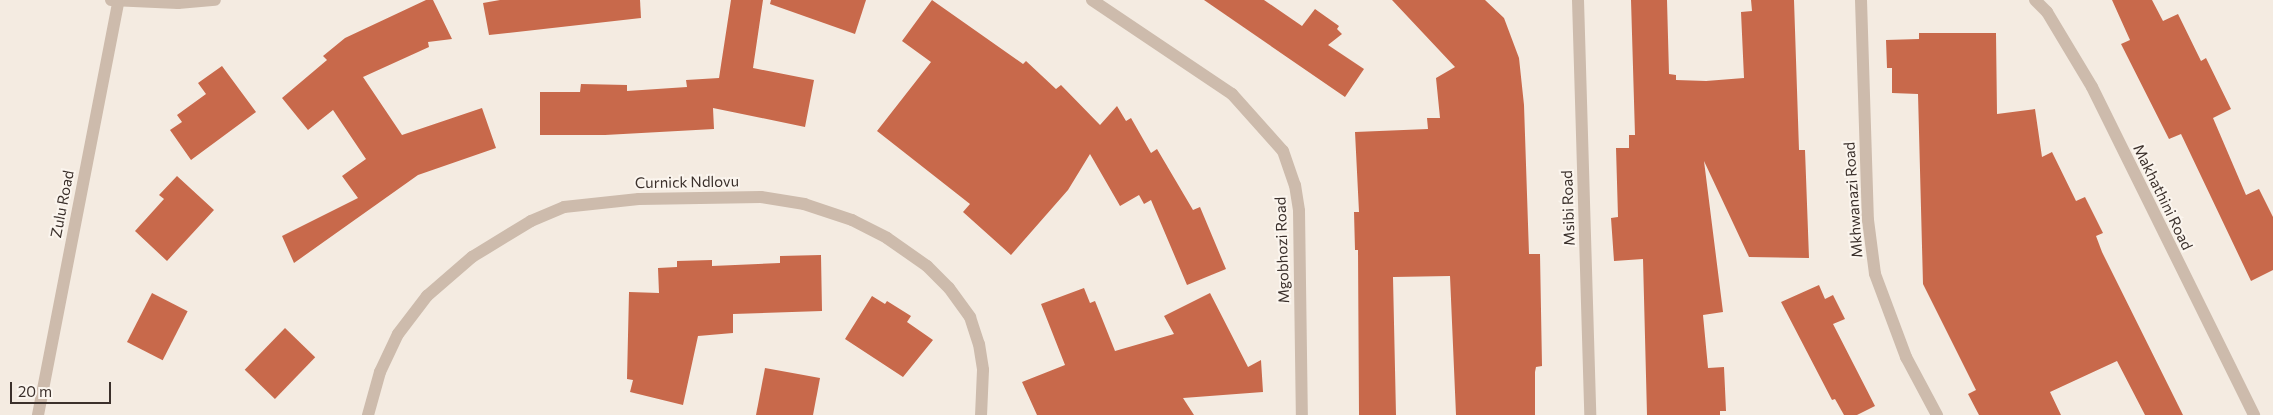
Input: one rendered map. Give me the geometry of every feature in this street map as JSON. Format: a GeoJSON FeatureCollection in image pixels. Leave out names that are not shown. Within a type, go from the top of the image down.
{"type":"FeatureCollection","features":[{"type":"Feature","properties":{"kind":"street"},"geometry":{"type":"LineString","coordinates":[[116,1],[215,0]]}},
{"type":"Feature","properties":{"kind":"street","name":"Mgobhozi Road"},"geometry":{"type":"LineString","coordinates":[[1092,0],[1232,94],[1283,151],[1295,185],[1299,211],[1302,415]]}},
{"type":"Feature","properties":{"kind":"street","name":"Msibi Road"},"geometry":{"type":"LineString","coordinates":[[1578,0],[1590,415]]}},
{"type":"Feature","properties":{"kind":"street","name":"Mkhwanazi Road"},"geometry":{"type":"LineString","coordinates":[[1861,0],[1868,220],[1875,274],[1906,357],[1937,415]]}},
{"type":"Feature","properties":{"kind":"street","name":"Makhathini Road"},"geometry":{"type":"LineString","coordinates":[[2035,0],[2047,12],[2092,87],[2254,415]]}},
{"type":"Feature","properties":{"kind":"street","name":"Zulu Road"},"geometry":{"type":"LineString","coordinates":[[38,415],[116,1]]}},
{"type":"Feature","properties":{"kind":"street","name":"Curnick Ndlovu"},"geometry":{"type":"LineString","coordinates":[[368,415],[380,372],[398,334],[427,296],[472,257],[531,221],[564,208],[639,199],[761,197],[804,204],[852,220],[888,238],[927,266],[949,288],[970,316],[979,344],[983,370],[981,415]]}},
{"type":"Feature","properties":{"kind":"building"},"geometry":{"type":"Polygon","coordinates":[[[426,0],[433,0],[452,39],[428,42],[429,47],[363,77],[402,135],[482,108],[496,148],[418,175],[294,263],[282,236],[358,198],[342,176],[366,159],[333,110],[308,130],[282,98],[327,60],[323,56],[345,38],[426,0]]]}},
{"type":"Feature","properties":{"kind":"building"},"geometry":{"type":"Polygon","coordinates":[[[500,0],[640,0],[641,18],[489,35],[483,3],[500,0]]]}},
{"type":"Feature","properties":{"kind":"building"},"geometry":{"type":"Polygon","coordinates":[[[731,0],[763,0],[753,68],[814,80],[805,127],[713,108],[714,129],[605,135],[540,135],[540,92],[580,92],[581,84],[627,85],[627,91],[687,87],[686,80],[719,78],[731,0]]]}},
{"type":"Feature","properties":{"kind":"building"},"geometry":{"type":"Polygon","coordinates":[[[771,0],[866,0],[855,34],[770,4],[771,0]]]}},
{"type":"Feature","properties":{"kind":"building"},"geometry":{"type":"Polygon","coordinates":[[[932,0],[1023,64],[1026,61],[1056,89],[1061,85],[1100,125],[1117,106],[1126,121],[1131,118],[1151,153],[1157,149],[1193,210],[1200,207],[1226,269],[1187,285],[1151,200],[1144,204],[1139,195],[1120,206],[1090,154],[1068,190],[1011,255],[963,212],[970,204],[877,131],[931,62],[902,41],[932,0]]]}},
{"type":"Feature","properties":{"kind":"building"},"geometry":{"type":"Polygon","coordinates":[[[1204,0],[1264,0],[1302,26],[1315,9],[1339,26],[1337,29],[1342,34],[1328,45],[1364,69],[1345,97],[1204,0]]]}},
{"type":"Feature","properties":{"kind":"building"},"geometry":{"type":"Polygon","coordinates":[[[1392,0],[1485,0],[1504,18],[1519,58],[1524,105],[1529,254],[1540,254],[1542,366],[1536,367],[1535,372],[1535,415],[1456,415],[1450,276],[1393,277],[1396,415],[1359,415],[1358,250],[1355,250],[1354,212],[1359,212],[1355,132],[1428,129],[1427,118],[1440,118],[1436,78],[1455,67],[1392,0]]]}},
{"type":"Feature","properties":{"kind":"building"},"geometry":{"type":"Polygon","coordinates":[[[1631,0],[1667,0],[1669,74],[1676,75],[1676,80],[1706,81],[1744,78],[1741,12],[1752,11],[1751,0],[1794,0],[1799,150],[1805,150],[1809,258],[1749,257],[1704,161],[1723,312],[1703,315],[1708,368],[1724,367],[1726,411],[1720,411],[1720,415],[1647,415],[1643,259],[1614,261],[1611,218],[1618,217],[1616,148],[1629,148],[1629,135],[1635,135],[1631,0]]]}},
{"type":"Feature","properties":{"kind":"building"},"geometry":{"type":"Polygon","coordinates":[[[2112,0],[2152,0],[2163,21],[2178,14],[2201,61],[2206,58],[2231,109],[2213,118],[2246,195],[2259,189],[2273,217],[2273,270],[2251,281],[2181,134],[2169,139],[2121,44],[2130,40],[2112,0]]]}},
{"type":"Feature","properties":{"kind":"building"},"geometry":{"type":"Polygon","coordinates":[[[1919,33],[1996,33],[1997,114],[2035,109],[2042,157],[2052,152],[2076,201],[2085,197],[2103,233],[2096,236],[2102,252],[2183,415],[2145,415],[2117,361],[2050,392],[2061,415],[1979,415],[1968,394],[1976,390],[1923,284],[1918,94],[1892,93],[1892,68],[1887,68],[1886,40],[1919,39],[1919,33]]]}},
{"type":"Feature","properties":{"kind":"building"},"geometry":{"type":"Polygon","coordinates":[[[222,66],[256,112],[191,160],[170,130],[182,122],[177,115],[206,94],[198,83],[222,66]]]}},
{"type":"Feature","properties":{"kind":"building"},"geometry":{"type":"Polygon","coordinates":[[[177,176],[214,210],[167,261],[135,231],[164,199],[159,195],[177,176]]]}},
{"type":"Feature","properties":{"kind":"building"},"geometry":{"type":"Polygon","coordinates":[[[821,255],[822,311],[733,314],[733,333],[698,336],[683,405],[630,392],[633,380],[627,379],[629,292],[659,293],[658,268],[677,267],[677,261],[712,260],[712,266],[780,263],[780,256],[821,255]]]}},
{"type":"Feature","properties":{"kind":"building"},"geometry":{"type":"Polygon","coordinates":[[[1819,285],[1825,299],[1833,295],[1845,319],[1833,324],[1875,406],[1857,415],[1844,415],[1835,399],[1832,400],[1781,302],[1819,285]]]}},
{"type":"Feature","properties":{"kind":"building"},"geometry":{"type":"Polygon","coordinates":[[[1084,288],[1090,303],[1095,301],[1115,351],[1174,334],[1164,316],[1210,293],[1248,367],[1261,360],[1263,392],[1183,398],[1194,415],[1037,415],[1022,382],[1065,365],[1041,304],[1084,288]]]}},
{"type":"Feature","properties":{"kind":"building"},"geometry":{"type":"Polygon","coordinates":[[[152,293],[188,311],[163,360],[127,342],[152,293]]]}},
{"type":"Feature","properties":{"kind":"building"},"geometry":{"type":"Polygon","coordinates":[[[872,296],[885,304],[887,301],[911,316],[907,322],[933,340],[903,377],[845,339],[872,296]]]}},
{"type":"Feature","properties":{"kind":"building"},"geometry":{"type":"Polygon","coordinates":[[[285,328],[315,357],[275,399],[245,370],[285,328]]]}},
{"type":"Feature","properties":{"kind":"building"},"geometry":{"type":"Polygon","coordinates":[[[765,368],[820,378],[813,415],[756,415],[765,368]]]}}]}
